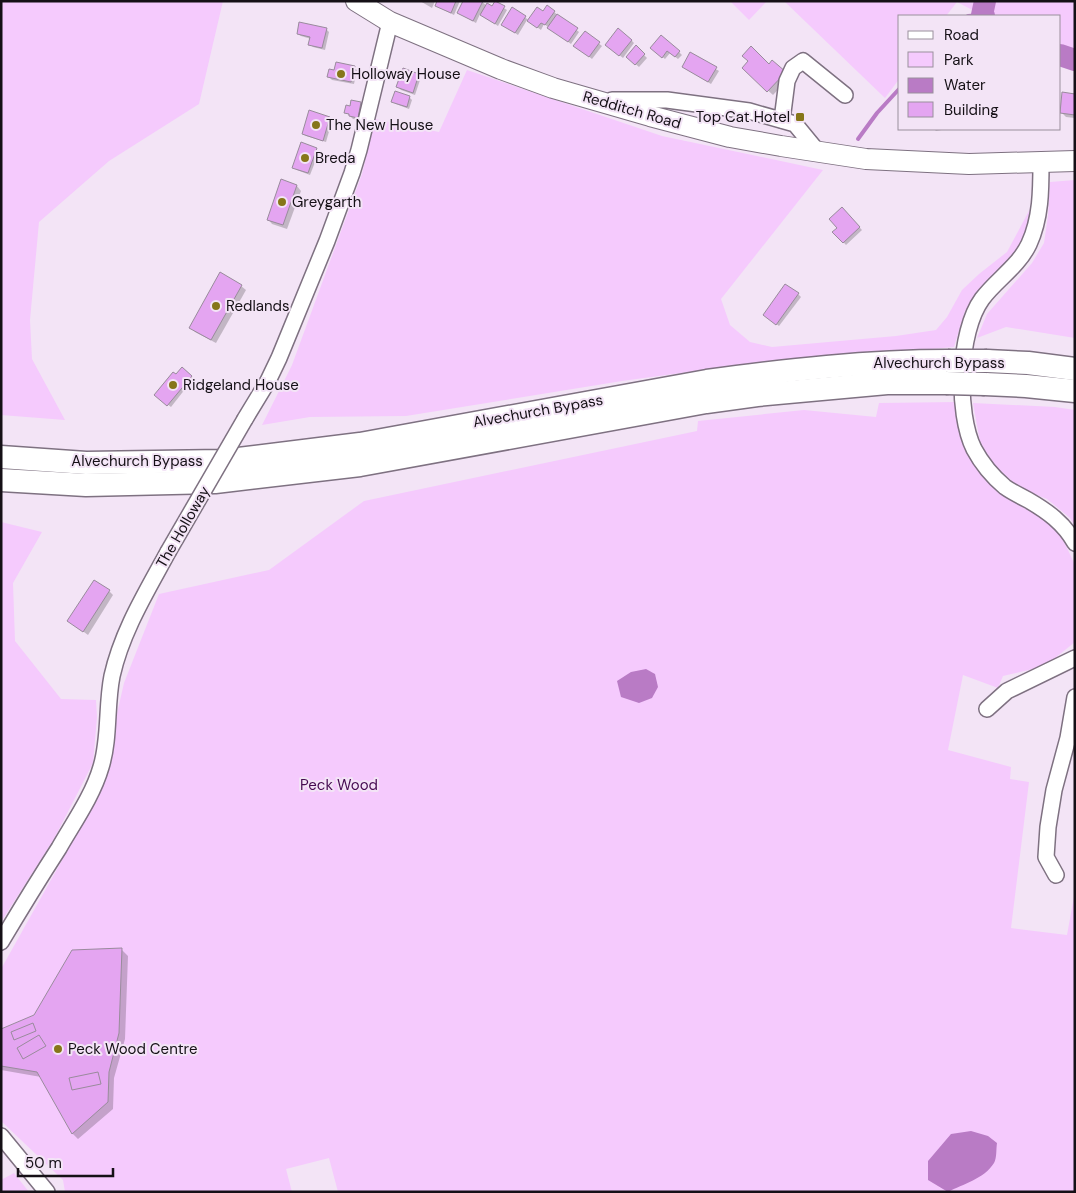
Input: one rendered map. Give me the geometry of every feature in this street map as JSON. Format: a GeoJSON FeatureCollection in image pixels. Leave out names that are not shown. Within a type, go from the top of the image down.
{"type":"FeatureCollection","features":[{"type":"Feature","properties":{"kind":"highway","name":"Alvechurch Bypass"},"geometry":{"type":"LineString","coordinates":[[1,457],[86,463],[222,461],[360,444],[707,381],[755,374],[892,361],[987,361],[1028,363],[1075,369]]}},
{"type":"Feature","properties":{"kind":"highway","name":"Alvechurch Bypass"},"geometry":{"type":"LineString","coordinates":[[1,480],[86,485],[215,482],[360,465],[706,402],[757,395],[887,383],[985,384],[1075,391]]}},
{"type":"Feature","properties":{"kind":"main road","name":"Redditch Road"},"geometry":{"type":"LineString","coordinates":[[356,1],[390,22],[501,69],[553,88],[730,136],[866,159],[968,164],[1075,160]]}},
{"type":"Feature","properties":{"kind":"street","name":"The Holloway"},"geometry":{"type":"LineString","coordinates":[[1,942],[69,831],[101,768],[112,677],[119,651],[135,615],[168,552],[268,381],[279,358],[339,210],[359,150],[390,22]]}},
{"type":"Feature","properties":{"kind":"street"},"geometry":{"type":"LineString","coordinates":[[782,120],[787,81],[793,68],[803,61],[846,95]]}},
{"type":"Feature","properties":{"kind":"street"},"geometry":{"type":"LineString","coordinates":[[598,100],[667,100],[749,111],[795,124],[818,152]]}},
{"type":"Feature","properties":{"kind":"street"},"geometry":{"type":"LineString","coordinates":[[1041,162],[1041,195],[1037,220],[1029,243],[1016,263],[981,300],[969,326],[965,343],[962,403],[973,446],[991,474],[1006,488],[1052,516],[1070,534],[1075,543]]}},
{"type":"Feature","properties":{"kind":"street"},"geometry":{"type":"LineString","coordinates":[[987,708],[1007,691],[1075,658]]}},
{"type":"Feature","properties":{"kind":"street"},"geometry":{"type":"LineString","coordinates":[[1056,875],[1046,857],[1047,835],[1054,790],[1068,738],[1074,702]]}},
{"type":"Feature","properties":{"kind":"street"},"geometry":{"type":"LineString","coordinates":[[1,1136],[47,1192]]}},
{"type":"Feature","properties":{"kind":"green space"},"geometry":{"type":"Polygon","coordinates":[[[1,1],[223,1],[199,104],[109,161],[39,222],[30,320],[32,359],[65,420],[1,415],[1,1]]]}},
{"type":"Feature","properties":{"kind":"green space"},"geometry":{"type":"Polygon","coordinates":[[[730,1],[767,1],[749,20],[730,1]]]}},
{"type":"Feature","properties":{"kind":"green space"},"geometry":{"type":"Polygon","coordinates":[[[784,1],[1075,1],[1075,60],[1061,55],[1061,15],[982,15],[957,2],[947,15],[898,15],[898,81],[885,98],[784,1]]]}},
{"type":"Feature","properties":{"kind":"green space"},"geometry":{"type":"Polygon","coordinates":[[[467,70],[662,136],[823,170],[721,299],[730,325],[750,342],[772,347],[896,336],[936,330],[947,317],[962,290],[1007,252],[1031,207],[1024,241],[1013,259],[989,280],[965,311],[954,347],[718,368],[622,381],[406,416],[310,417],[262,425],[292,365],[362,174],[375,119],[439,132],[467,70]]]}},
{"type":"Feature","properties":{"kind":"green space"},"geometry":{"type":"Polygon","coordinates":[[[1075,180],[1075,338],[1006,327],[977,338],[987,314],[1032,263],[1044,243],[1050,182],[1075,180]]]}},
{"type":"Feature","properties":{"kind":"green space","name":"Peck Wood"},"geometry":{"type":"Polygon","coordinates":[[[957,402],[963,432],[1035,510],[1060,533],[1075,565],[1075,642],[1045,666],[1003,676],[998,688],[963,675],[948,750],[1011,767],[1010,779],[1029,782],[1011,928],[1067,935],[1075,891],[1075,1192],[338,1192],[329,1158],[286,1169],[292,1192],[65,1192],[63,1180],[1,1121],[1,1066],[37,1072],[71,1133],[108,1102],[109,1072],[119,1033],[122,949],[72,950],[34,1015],[1,1029],[1,969],[98,796],[124,683],[159,594],[269,570],[364,501],[697,431],[698,421],[804,410],[876,417],[879,403],[957,402]]]}},
{"type":"Feature","properties":{"kind":"green space"},"geometry":{"type":"Polygon","coordinates":[[[973,403],[1055,407],[1075,410],[1075,526],[1070,518],[1047,499],[1021,489],[994,465],[980,442],[973,403]]]}},
{"type":"Feature","properties":{"kind":"green space"},"geometry":{"type":"Polygon","coordinates":[[[1,522],[42,532],[13,583],[15,641],[61,699],[96,700],[97,717],[93,763],[54,839],[1,922],[1,522]]]}},
{"type":"Feature","properties":{"kind":"green space"},"geometry":{"type":"Polygon","coordinates":[[[14,1173],[29,1192],[1,1192],[1,1180],[14,1173]]]}},
{"type":"Feature","properties":{"kind":"water"},"geometry":{"type":"Polygon","coordinates":[[[646,669],[655,674],[658,687],[652,698],[639,703],[621,697],[617,681],[631,672],[646,669]]]}},
{"type":"Feature","properties":{"kind":"water"},"geometry":{"type":"Polygon","coordinates":[[[971,1131],[988,1136],[997,1143],[995,1161],[990,1169],[979,1177],[948,1192],[928,1180],[928,1161],[951,1134],[971,1131]]]}},
{"type":"Feature","properties":{"kind":"building"},"geometry":{"type":"Polygon","coordinates":[[[437,1],[456,1],[451,13],[435,6],[437,1]]]}},
{"type":"Feature","properties":{"kind":"building"},"geometry":{"type":"Polygon","coordinates":[[[463,1],[483,1],[473,21],[457,13],[463,1]]]}},
{"type":"Feature","properties":{"kind":"building"},"geometry":{"type":"Polygon","coordinates":[[[495,1],[505,6],[495,24],[480,15],[487,3],[492,6],[495,1]]]}},
{"type":"Feature","properties":{"kind":"building"},"geometry":{"type":"Polygon","coordinates":[[[547,5],[555,11],[545,25],[541,23],[537,28],[527,21],[537,7],[543,11],[547,5]]]}},
{"type":"Feature","properties":{"kind":"building"},"geometry":{"type":"Polygon","coordinates":[[[512,7],[526,16],[515,33],[501,25],[512,7]]]}},
{"type":"Feature","properties":{"kind":"building"},"geometry":{"type":"Polygon","coordinates":[[[557,14],[578,28],[568,42],[547,28],[557,14]]]}},
{"type":"Feature","properties":{"kind":"building"},"geometry":{"type":"Polygon","coordinates":[[[299,22],[327,28],[322,48],[308,45],[310,37],[297,34],[299,22]]]}},
{"type":"Feature","properties":{"kind":"building"},"geometry":{"type":"Polygon","coordinates":[[[618,28],[632,40],[619,56],[605,45],[618,28]]]}},
{"type":"Feature","properties":{"kind":"building"},"geometry":{"type":"Polygon","coordinates":[[[585,31],[600,42],[589,57],[573,46],[585,31]]]}},
{"type":"Feature","properties":{"kind":"building"},"geometry":{"type":"Polygon","coordinates":[[[661,35],[680,51],[675,57],[667,51],[662,58],[650,48],[661,35]]]}},
{"type":"Feature","properties":{"kind":"building"},"geometry":{"type":"Polygon","coordinates":[[[636,45],[645,54],[635,65],[626,57],[636,45]]]}},
{"type":"Feature","properties":{"kind":"building"},"geometry":{"type":"Polygon","coordinates":[[[751,46],[769,64],[772,60],[786,72],[767,92],[742,68],[748,61],[742,56],[751,46]]]}},
{"type":"Feature","properties":{"kind":"building"},"geometry":{"type":"Polygon","coordinates":[[[690,52],[717,67],[708,82],[682,67],[690,52]]]}},
{"type":"Feature","properties":{"kind":"building","name":"Holloway House"},"geometry":{"type":"Polygon","coordinates":[[[336,62],[355,66],[351,82],[327,77],[329,69],[334,70],[336,62]]]}},
{"type":"Feature","properties":{"kind":"building"},"geometry":{"type":"Polygon","coordinates":[[[403,68],[419,74],[413,93],[396,87],[403,68]]]}},
{"type":"Feature","properties":{"kind":"building"},"geometry":{"type":"Polygon","coordinates":[[[395,91],[410,96],[407,107],[391,102],[395,91]]]}},
{"type":"Feature","properties":{"kind":"building"},"geometry":{"type":"Polygon","coordinates":[[[1062,92],[1075,94],[1075,115],[1061,113],[1062,92]]]}},
{"type":"Feature","properties":{"kind":"building"},"geometry":{"type":"Polygon","coordinates":[[[351,100],[361,102],[358,118],[344,113],[346,105],[350,106],[351,100]]]}},
{"type":"Feature","properties":{"kind":"building","name":"The New House"},"geometry":{"type":"Polygon","coordinates":[[[309,110],[330,117],[323,141],[302,134],[309,110]]]}},
{"type":"Feature","properties":{"kind":"building","name":"Breda"},"geometry":{"type":"Polygon","coordinates":[[[301,142],[317,148],[308,173],[292,168],[301,142]]]}},
{"type":"Feature","properties":{"kind":"building","name":"Greygarth"},"geometry":{"type":"Polygon","coordinates":[[[281,179],[297,185],[283,225],[267,220],[281,179]]]}},
{"type":"Feature","properties":{"kind":"building"},"geometry":{"type":"Polygon","coordinates":[[[842,207],[860,227],[843,243],[832,232],[837,228],[829,219],[842,207]]]}},
{"type":"Feature","properties":{"kind":"building","name":"Redlands"},"geometry":{"type":"Polygon","coordinates":[[[220,272],[242,285],[211,340],[189,328],[220,272]]]}},
{"type":"Feature","properties":{"kind":"building"},"geometry":{"type":"Polygon","coordinates":[[[785,284],[799,293],[776,325],[763,315],[785,284]]]}},
{"type":"Feature","properties":{"kind":"building","name":"Ridgeland House"},"geometry":{"type":"Polygon","coordinates":[[[182,367],[192,376],[167,406],[154,395],[173,372],[176,374],[182,367]]]}},
{"type":"Feature","properties":{"kind":"building"},"geometry":{"type":"Polygon","coordinates":[[[94,580],[110,590],[83,632],[67,621],[94,580]]]}},
{"type":"Feature","properties":{"kind":"building","name":"Peck Wood Centre"},"geometry":{"type":"Polygon","coordinates":[[[122,948],[119,1033],[109,1072],[108,1102],[72,1134],[37,1072],[1,1066],[1,1029],[34,1015],[72,950],[122,948]]]}},
{"type":"Feature","properties":{"kind":"building"},"geometry":{"type":"Polygon","coordinates":[[[33,1023],[36,1031],[14,1040],[11,1032],[33,1023]]]}},
{"type":"Feature","properties":{"kind":"building"},"geometry":{"type":"Polygon","coordinates":[[[39,1035],[46,1046],[23,1059],[17,1048],[39,1035]]]}},
{"type":"Feature","properties":{"kind":"building"},"geometry":{"type":"Polygon","coordinates":[[[98,1072],[101,1084],[72,1090],[69,1078],[98,1072]]]}},
{"type":"Feature","properties":{"kind":"waterway"},"geometry":{"type":"LineString","coordinates":[[982,15],[985,1]]}},
{"type":"Feature","properties":{"kind":"waterway"},"geometry":{"type":"LineString","coordinates":[[1061,55],[1075,60]]}},
{"type":"Feature","properties":{"kind":"waterway"},"geometry":{"type":"LineString","coordinates":[[858,139],[877,113],[898,90]]}},
{"type":"Feature","properties":{"kind":"place","name":"Holloway House"},"geometry":{"type":"Point","coordinates":[341,74]}},
{"type":"Feature","properties":{"kind":"place","name":"Top Cat Hotel"},"geometry":{"type":"Point","coordinates":[800,117]}},
{"type":"Feature","properties":{"kind":"place","name":"The New House"},"geometry":{"type":"Point","coordinates":[316,125]}},
{"type":"Feature","properties":{"kind":"place","name":"Breda"},"geometry":{"type":"Point","coordinates":[305,158]}},
{"type":"Feature","properties":{"kind":"place","name":"Greygarth"},"geometry":{"type":"Point","coordinates":[282,202]}},
{"type":"Feature","properties":{"kind":"place","name":"Redlands"},"geometry":{"type":"Point","coordinates":[216,306]}},
{"type":"Feature","properties":{"kind":"place","name":"Ridgeland House"},"geometry":{"type":"Point","coordinates":[173,385]}},
{"type":"Feature","properties":{"kind":"place","name":"Peck Wood Centre"},"geometry":{"type":"Point","coordinates":[58,1049]}}]}
